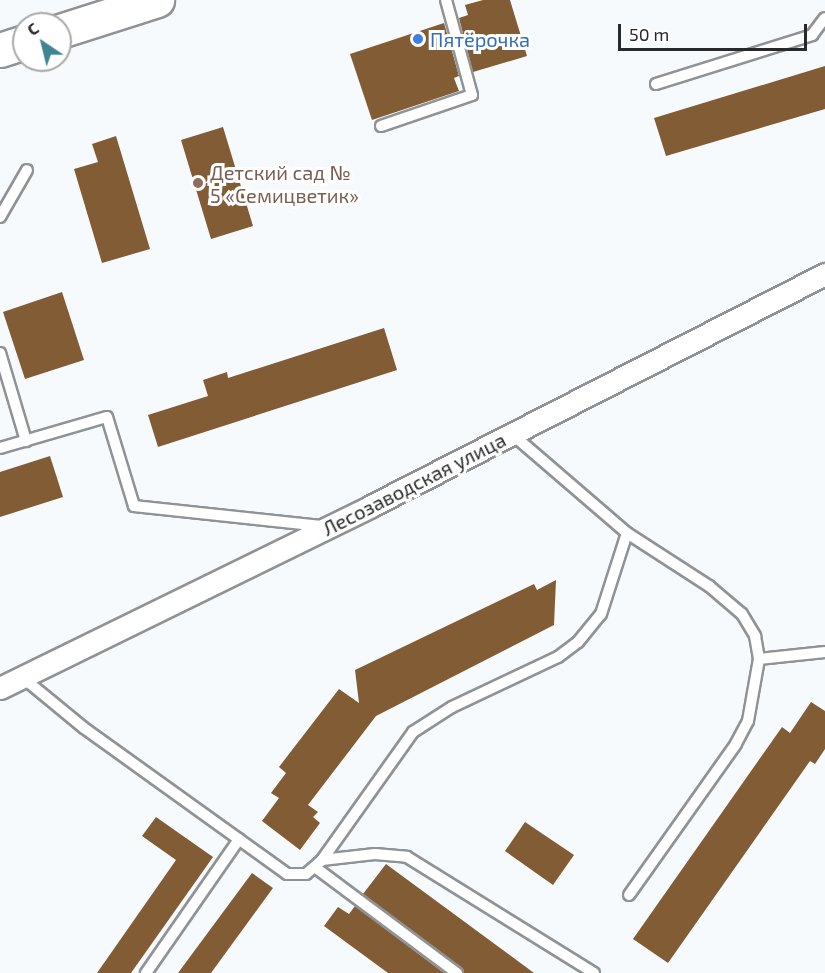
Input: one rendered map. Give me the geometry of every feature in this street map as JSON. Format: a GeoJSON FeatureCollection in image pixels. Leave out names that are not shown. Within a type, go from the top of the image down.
{"type":"FeatureCollection","features":[{"type":"Feature","properties":{"kind":"main road"},"geometry":{"type":"LineString","coordinates":[[72,27],[144,2]]}},
{"type":"Feature","properties":{"kind":"street","name":"Лесозаводская улица"},"geometry":{"type":"LineString","coordinates":[[0,687],[328,527],[825,274]]}},
{"type":"Feature","properties":{"kind":"lane"},"geometry":{"type":"LineString","coordinates":[[381,126],[472,95],[446,0]]}},
{"type":"Feature","properties":{"kind":"lane"},"geometry":{"type":"LineString","coordinates":[[656,84],[812,34],[825,18]]}},
{"type":"Feature","properties":{"kind":"lane"},"geometry":{"type":"LineString","coordinates":[[0,217],[27,170]]}},
{"type":"Feature","properties":{"kind":"lane"},"geometry":{"type":"LineString","coordinates":[[0,353],[26,441]]}},
{"type":"Feature","properties":{"kind":"lane"},"geometry":{"type":"LineString","coordinates":[[0,448],[107,417],[134,506],[328,527]]}},
{"type":"Feature","properties":{"kind":"lane"},"geometry":{"type":"LineString","coordinates":[[512,434],[627,533],[709,586],[742,614],[755,636],[759,659],[748,721],[736,744],[629,894]]}},
{"type":"Feature","properties":{"kind":"lane"},"geometry":{"type":"LineString","coordinates":[[319,864],[413,732],[452,707],[558,657],[578,642],[601,614],[627,533]]}},
{"type":"Feature","properties":{"kind":"lane"},"geometry":{"type":"LineString","coordinates":[[759,659],[825,652]]}},
{"type":"Feature","properties":{"kind":"lane"},"geometry":{"type":"LineString","coordinates":[[21,677],[84,728],[287,874],[297,876],[319,864],[375,854],[407,857],[594,973]]}},
{"type":"Feature","properties":{"kind":"lane"},"geometry":{"type":"LineString","coordinates":[[146,973],[239,839]]}},
{"type":"Feature","properties":{"kind":"lane"},"geometry":{"type":"LineString","coordinates":[[319,864],[458,973]]}},
{"type":"Feature","properties":{"kind":"building"},"geometry":{"type":"Polygon","coordinates":[[[483,0],[510,0],[527,56],[473,72],[459,18],[468,15],[465,5],[483,0]]]}},
{"type":"Feature","properties":{"kind":"building"},"geometry":{"type":"Polygon","coordinates":[[[444,23],[459,76],[454,78],[459,91],[372,120],[350,54],[444,23]]]}},
{"type":"Feature","properties":{"kind":"building"},"geometry":{"type":"Polygon","coordinates":[[[825,66],[825,109],[666,156],[654,118],[825,66]]]}},
{"type":"Feature","properties":{"kind":"building"},"geometry":{"type":"Polygon","coordinates":[[[223,127],[253,226],[211,239],[181,140],[223,127]]]}},
{"type":"Feature","properties":{"kind":"building"},"geometry":{"type":"Polygon","coordinates":[[[116,136],[150,249],[102,263],[74,169],[98,162],[92,144],[116,136]]]}},
{"type":"Feature","properties":{"kind":"building"},"geometry":{"type":"Polygon","coordinates":[[[62,292],[84,360],[25,379],[3,312],[62,292]]]}},
{"type":"Feature","properties":{"kind":"building"},"geometry":{"type":"Polygon","coordinates":[[[384,328],[397,370],[158,447],[148,415],[208,396],[203,380],[227,372],[228,378],[384,328]]]}},
{"type":"Feature","properties":{"kind":"building"},"geometry":{"type":"Polygon","coordinates":[[[50,456],[63,497],[0,517],[0,472],[50,456]]]}},
{"type":"Feature","properties":{"kind":"building"},"geometry":{"type":"Polygon","coordinates":[[[556,580],[554,625],[376,716],[308,805],[318,812],[313,817],[320,823],[300,850],[262,821],[279,798],[271,793],[286,773],[279,767],[339,689],[359,703],[355,670],[534,584],[537,590],[556,580]]]}},
{"type":"Feature","properties":{"kind":"building"},"geometry":{"type":"Polygon","coordinates":[[[811,702],[825,711],[825,749],[815,764],[810,761],[668,963],[633,939],[782,727],[790,733],[811,702]]]}},
{"type":"Feature","properties":{"kind":"building"},"geometry":{"type":"Polygon","coordinates":[[[156,817],[213,857],[131,973],[97,973],[176,860],[142,836],[156,817]]]}},
{"type":"Feature","properties":{"kind":"building"},"geometry":{"type":"Polygon","coordinates":[[[525,822],[574,855],[553,885],[505,851],[525,822]]]}},
{"type":"Feature","properties":{"kind":"building"},"geometry":{"type":"Polygon","coordinates":[[[386,864],[534,973],[464,973],[363,894],[386,864]]]}},
{"type":"Feature","properties":{"kind":"building"},"geometry":{"type":"Polygon","coordinates":[[[252,873],[273,888],[211,973],[178,973],[252,873]]]}},
{"type":"Feature","properties":{"kind":"building"},"geometry":{"type":"Polygon","coordinates":[[[355,906],[444,973],[388,973],[324,926],[338,907],[349,914],[355,906]]]}},
{"type":"Feature","properties":{"kind":"place","name":"Пятёрочка"},"geometry":{"type":"Point","coordinates":[418,39]}},
{"type":"Feature","properties":{"kind":"place","name":"Детский сад № 5 «Семицветик»"},"geometry":{"type":"Point","coordinates":[198,183]}}]}
